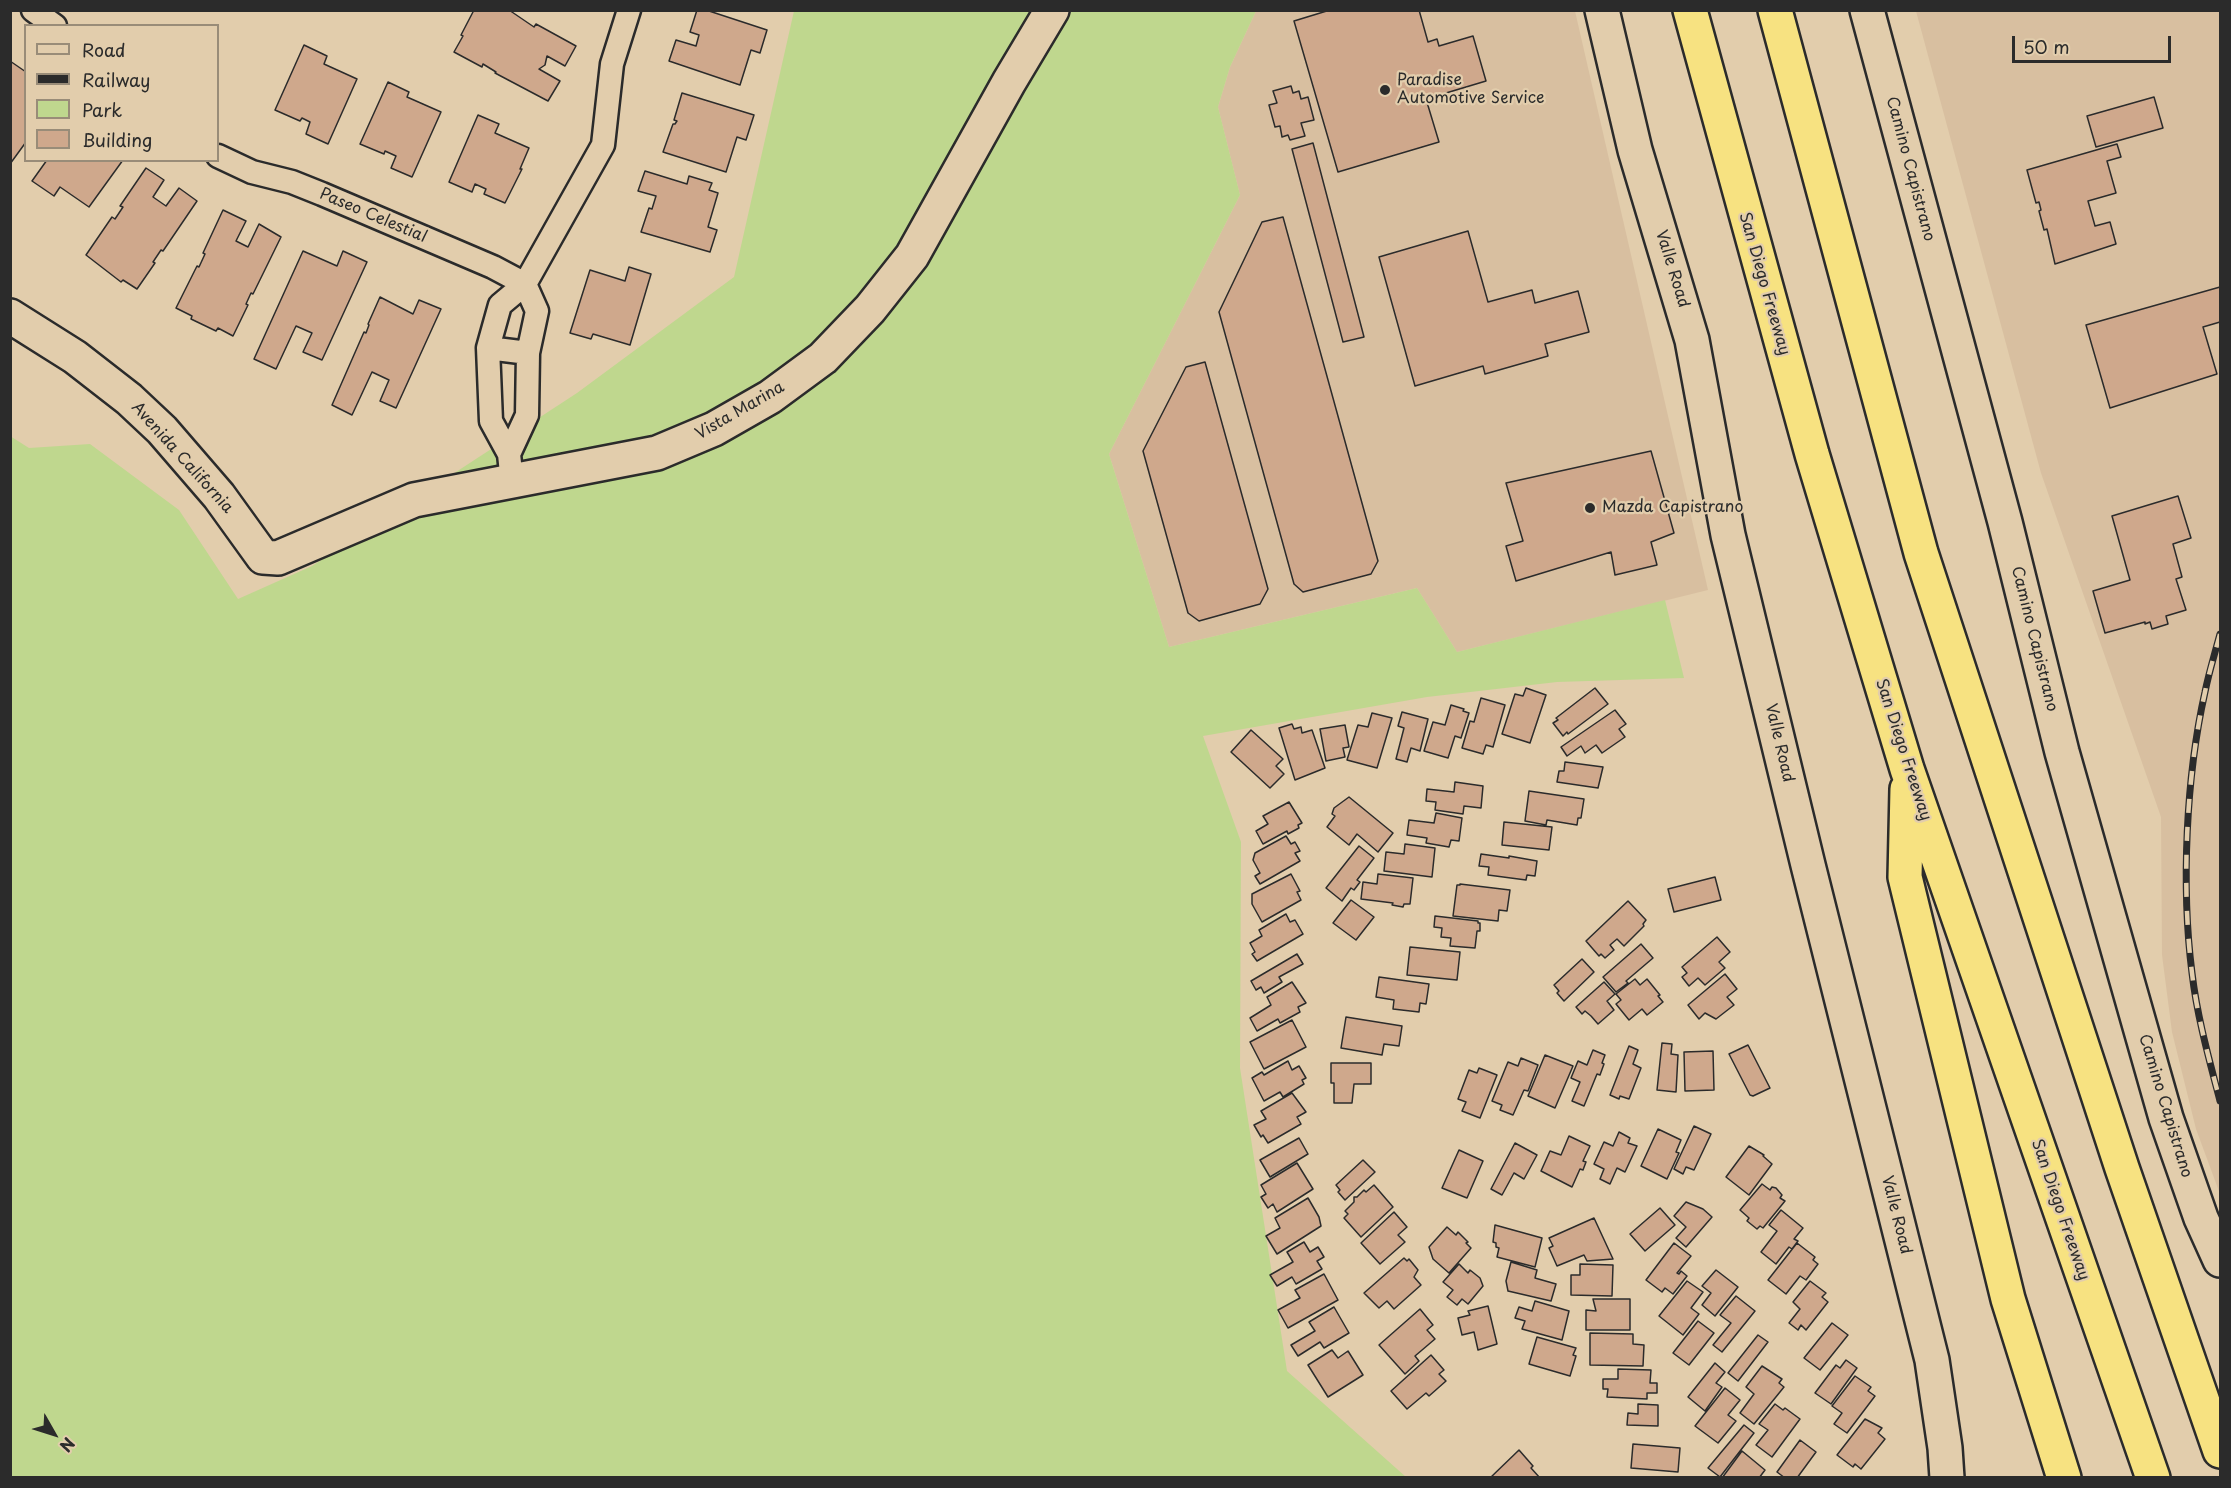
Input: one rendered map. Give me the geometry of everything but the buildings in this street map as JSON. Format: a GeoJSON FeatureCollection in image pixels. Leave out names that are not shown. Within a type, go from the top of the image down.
{"type":"FeatureCollection","features":[{"type":"Feature","properties":{"kind":"highway","name":"San Diego Freeway"},"geometry":{"type":"LineString","coordinates":[[1690,10],[1812,454],[1907,769],[2153,1478]]}},
{"type":"Feature","properties":{"kind":"highway"},"geometry":{"type":"LineString","coordinates":[[1775,10],[1921,553],[2122,1168],[2220,1451]]}},
{"type":"Feature","properties":{"kind":"highway"},"geometry":{"type":"LineString","coordinates":[[1907,769],[1905,877],[2008,1299],[2064,1478]]}},
{"type":"Feature","properties":{"kind":"street"},"geometry":{"type":"LineString","coordinates":[[33,10],[52,24]]}},
{"type":"Feature","properties":{"kind":"street"},"geometry":{"type":"LineString","coordinates":[[510,468],[491,421],[488,348],[500,305],[525,284],[603,146],[612,64],[629,10]]}},
{"type":"Feature","properties":{"kind":"street","name":"Vista Marina"},"geometry":{"type":"LineString","coordinates":[[254,547],[263,557],[278,558],[414,501],[510,468],[657,453],[714,429],[770,397],[823,358],[870,309],[912,256],[1052,10]]}},
{"type":"Feature","properties":{"kind":"street","name":"Valle Road"},"geometry":{"type":"LineString","coordinates":[[1602,10],[1635,150],[1692,340],[1728,535],[1932,1360],[1947,1478]]}},
{"type":"Feature","properties":{"kind":"street","name":"Camino Capistrano"},"geometry":{"type":"LineString","coordinates":[[1867,10],[2008,534],[2068,774],[2166,1118],[2201,1218],[2220,1260]]}},
{"type":"Feature","properties":{"kind":"street","name":"Paseo Celestial"},"geometry":{"type":"LineString","coordinates":[[219,156],[252,172],[292,182],[322,194],[493,267],[525,284]]}},
{"type":"Feature","properties":{"kind":"street"},"geometry":{"type":"LineString","coordinates":[[510,468],[526,415],[528,353],[537,310],[525,284]]}},
{"type":"Feature","properties":{"kind":"street","name":"Avenida California"},"geometry":{"type":"LineString","coordinates":[[10,316],[75,357],[129,399],[162,430],[219,496],[246,532],[254,547]]}},
{"type":"Feature","properties":{"kind":"street"},"geometry":{"type":"LineString","coordinates":[[488,348],[528,353]]}},
{"type":"Feature","properties":{"kind":"shaded area"},"geometry":{"type":"Polygon","coordinates":[[[1256,11],[1575,11],[1708,590],[1457,652],[1417,588],[1169,647],[1109,454],[1240,195],[1218,107],[1230,67],[1256,11]]]}},
{"type":"Feature","properties":{"kind":"shaded area"},"geometry":{"type":"Polygon","coordinates":[[[1916,11],[2220,11],[2220,1194],[2196,1129],[2172,1032],[2162,955],[2161,817],[2041,473],[1916,11]]]}},
{"type":"Feature","properties":{"kind":"green space"},"geometry":{"type":"Polygon","coordinates":[[[794,11],[1256,11],[1230,67],[1218,107],[1240,195],[1109,454],[1169,647],[1417,588],[1457,652],[1665,600],[1684,678],[1557,682],[1427,697],[1203,736],[1241,842],[1240,1068],[1287,1371],[1406,1477],[11,1477],[10,436],[29,448],[90,444],[179,510],[238,599],[312,566],[577,393],[734,277],[794,11]]]}},
{"type":"Feature","properties":{"kind":"railway"},"geometry":{"type":"LineString","coordinates":[[2220,634],[2205,692],[2193,760],[2186,868],[2194,989],[2220,1101]]}},
{"type":"Feature","properties":{"kind":"place","name":"Paradise Automotive Service"},"geometry":{"type":"Point","coordinates":[1385,90]}},
{"type":"Feature","properties":{"kind":"place","name":"Mazda Capistrano"},"geometry":{"type":"Point","coordinates":[1590,508]}}]}
